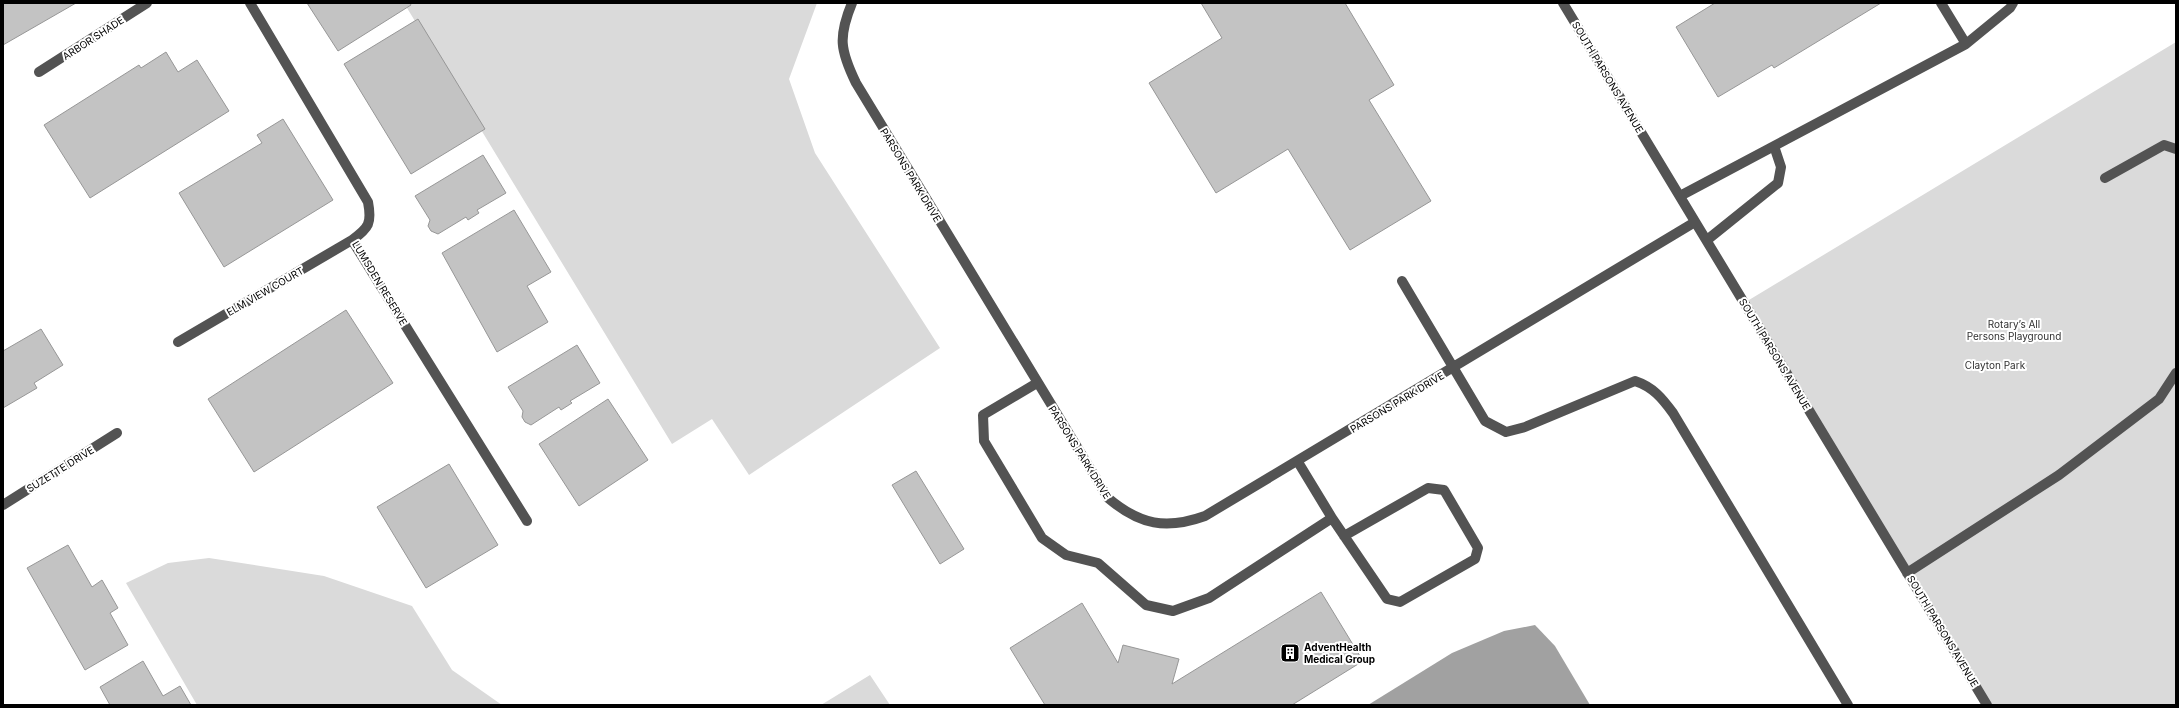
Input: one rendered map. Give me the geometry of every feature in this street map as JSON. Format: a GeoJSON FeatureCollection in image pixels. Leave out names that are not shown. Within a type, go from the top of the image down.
{"type":"FeatureCollection","features":[{"type":"Feature","properties":{"kind":"street","name":"ARBOR SHADE"},"geometry":{"type":"LineString","coordinates":[[39,72],[147,3]]}},
{"type":"Feature","properties":{"kind":"street","name":"LUMSDEN RESERVE"},"geometry":{"type":"LineString","coordinates":[[250,3],[368,202],[371,218],[365,231],[352,240],[527,521]]}},
{"type":"Feature","properties":{"kind":"street","name":"PARSONS PARK DRIVE"},"geometry":{"type":"LineString","coordinates":[[852,3],[842,35],[845,56],[856,83],[1108,498],[1124,512],[1143,521],[1164,525],[1185,523],[1205,516],[1298,462],[1695,222]]}},
{"type":"Feature","properties":{"kind":"street","name":"SOUTH PARSONS AVENUE"},"geometry":{"type":"LineString","coordinates":[[1563,3],[1987,705]]}},
{"type":"Feature","properties":{"kind":"street"},"geometry":{"type":"LineString","coordinates":[[1940,3],[1966,44]]}},
{"type":"Feature","properties":{"kind":"street"},"geometry":{"type":"LineString","coordinates":[[1680,196],[1966,44],[2010,8],[2013,3]]}},
{"type":"Feature","properties":{"kind":"street"},"geometry":{"type":"LineString","coordinates":[[1706,240],[1778,183],[1781,167],[1774,146]]}},
{"type":"Feature","properties":{"kind":"street"},"geometry":{"type":"LineString","coordinates":[[2105,178],[2164,146],[2176,149]]}},
{"type":"Feature","properties":{"kind":"street","name":"ELM VIEW COURT"},"geometry":{"type":"LineString","coordinates":[[178,342],[352,240]]}},
{"type":"Feature","properties":{"kind":"street"},"geometry":{"type":"LineString","coordinates":[[1402,281],[1485,421],[1506,432],[1525,427],[1635,381],[1648,386],[1662,397],[1848,705]]}},
{"type":"Feature","properties":{"kind":"street"},"geometry":{"type":"LineString","coordinates":[[1907,573],[2059,475],[2159,399],[2176,373]]}},
{"type":"Feature","properties":{"kind":"street"},"geometry":{"type":"LineString","coordinates":[[1037,383],[983,415],[984,441],[1042,538],[1066,555],[1098,563],[1146,605],[1173,611],[1209,598],[1332,518]]}},
{"type":"Feature","properties":{"kind":"street","name":"SUZETTE DRIVE"},"geometry":{"type":"LineString","coordinates":[[3,505],[117,433]]}},
{"type":"Feature","properties":{"kind":"street"},"geometry":{"type":"LineString","coordinates":[[1298,462],[1332,518],[1344,536],[1387,599],[1400,602],[1476,559],[1478,548],[1444,490],[1428,488],[1344,536]]}},
{"type":"Feature","properties":{"kind":"green space"},"geometry":{"type":"Polygon","coordinates":[[[404,3],[817,3],[789,79],[815,153],[940,348],[749,475],[712,419],[672,444],[404,3]]]}},
{"type":"Feature","properties":{"kind":"green space","name":"Clayton Park"},"geometry":{"type":"Polygon","coordinates":[[[2176,42],[2176,705],[1987,705],[1744,303],[2176,42]]]}},
{"type":"Feature","properties":{"kind":"green space"},"geometry":{"type":"Polygon","coordinates":[[[209,558],[324,576],[412,606],[452,670],[502,705],[197,705],[126,583],[168,563],[209,558]]]}},
{"type":"Feature","properties":{"kind":"green space"},"geometry":{"type":"Polygon","coordinates":[[[870,675],[890,705],[821,705],[870,675]]]}},
{"type":"Feature","properties":{"kind":"shaded area"},"geometry":{"type":"Polygon","coordinates":[[[1535,625],[1555,646],[1590,705],[1368,705],[1452,653],[1504,631],[1535,625]]]}},
{"type":"Feature","properties":{"kind":"building"},"geometry":{"type":"Polygon","coordinates":[[[3,3],[76,3],[3,45],[3,3]]]}},
{"type":"Feature","properties":{"kind":"building"},"geometry":{"type":"Polygon","coordinates":[[[307,3],[410,3],[411,5],[338,51],[307,3]]]}},
{"type":"Feature","properties":{"kind":"building"},"geometry":{"type":"Polygon","coordinates":[[[1201,3],[1345,3],[1394,85],[1369,100],[1431,201],[1350,250],[1288,149],[1216,193],[1149,83],[1222,38],[1201,3]]]}},
{"type":"Feature","properties":{"kind":"building"},"geometry":{"type":"Polygon","coordinates":[[[1715,3],[1881,3],[1774,68],[1772,65],[1718,97],[1676,27],[1715,3]]]}},
{"type":"Feature","properties":{"kind":"building"},"geometry":{"type":"Polygon","coordinates":[[[418,19],[485,129],[411,174],[344,64],[418,19]]]}},
{"type":"Feature","properties":{"kind":"building"},"geometry":{"type":"Polygon","coordinates":[[[166,52],[178,72],[197,60],[229,111],[90,198],[44,125],[139,65],[141,68],[166,52]]]}},
{"type":"Feature","properties":{"kind":"building"},"geometry":{"type":"Polygon","coordinates":[[[283,119],[333,200],[224,267],[179,193],[262,143],[257,135],[283,119]]]}},
{"type":"Feature","properties":{"kind":"building"},"geometry":{"type":"Polygon","coordinates":[[[483,155],[506,193],[477,210],[479,213],[468,220],[466,217],[438,234],[431,231],[428,226],[430,220],[415,196],[483,155]]]}},
{"type":"Feature","properties":{"kind":"building"},"geometry":{"type":"Polygon","coordinates":[[[514,210],[551,272],[527,286],[548,322],[497,352],[442,253],[514,210]]]}},
{"type":"Feature","properties":{"kind":"building"},"geometry":{"type":"Polygon","coordinates":[[[346,310],[393,383],[254,472],[208,399],[346,310]]]}},
{"type":"Feature","properties":{"kind":"building"},"geometry":{"type":"Polygon","coordinates":[[[41,329],[63,365],[34,383],[37,388],[3,408],[3,351],[41,329]]]}},
{"type":"Feature","properties":{"kind":"building"},"geometry":{"type":"Polygon","coordinates":[[[577,345],[600,383],[570,401],[572,403],[561,410],[559,407],[531,425],[525,422],[522,417],[523,411],[508,387],[577,345]]]}},
{"type":"Feature","properties":{"kind":"building"},"geometry":{"type":"Polygon","coordinates":[[[608,399],[648,460],[579,506],[539,444],[608,399]]]}},
{"type":"Feature","properties":{"kind":"building"},"geometry":{"type":"Polygon","coordinates":[[[449,464],[498,545],[426,588],[377,507],[449,464]]]}},
{"type":"Feature","properties":{"kind":"building"},"geometry":{"type":"Polygon","coordinates":[[[916,471],[964,549],[940,564],[892,485],[916,471]]]}},
{"type":"Feature","properties":{"kind":"building"},"geometry":{"type":"Polygon","coordinates":[[[68,545],[92,587],[102,580],[118,608],[110,613],[128,645],[85,670],[27,568],[68,545]]]}},
{"type":"Feature","properties":{"kind":"building","name":"AdventHealth Medical Group"},"geometry":{"type":"Polygon","coordinates":[[[1321,592],[1363,661],[1292,705],[1045,705],[1010,648],[1082,603],[1118,663],[1123,645],[1179,659],[1172,684],[1321,592]]]}},
{"type":"Feature","properties":{"kind":"building"},"geometry":{"type":"Polygon","coordinates":[[[143,661],[163,696],[180,686],[191,705],[110,705],[100,687],[143,661]]]}},
{"type":"Feature","properties":{"kind":"place","name":"AdventHealth Medical Group"},"geometry":{"type":"Point","coordinates":[1290,653]}},
{"type":"Feature","properties":{"kind":"park label","name":"Rotary’s All Persons Playground"},"geometry":{"type":"Point","coordinates":[2014,330]}}]}
